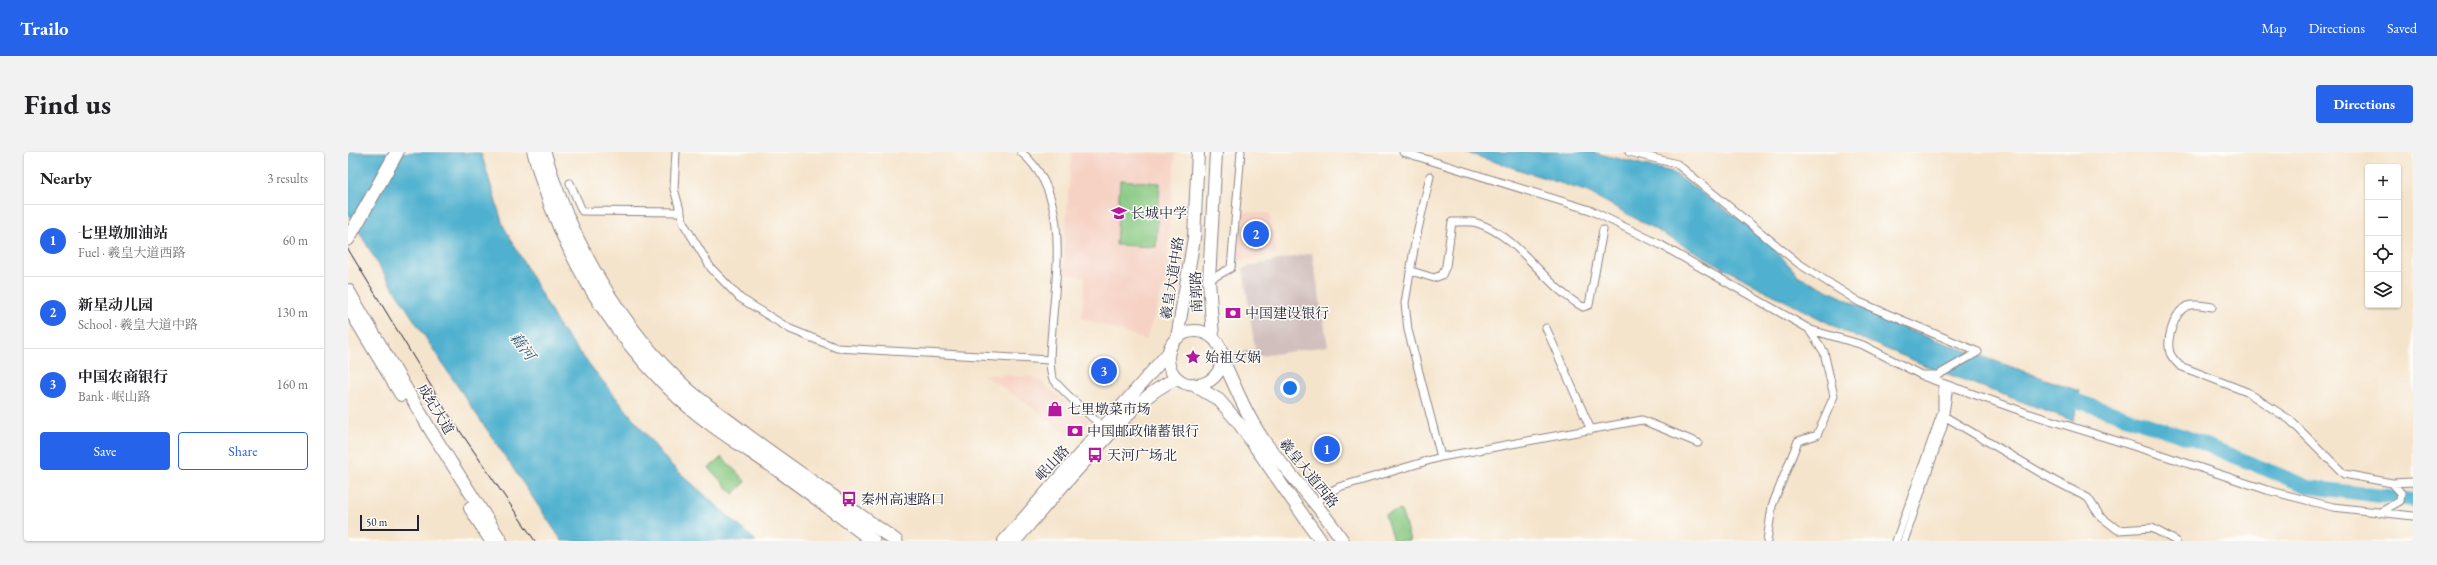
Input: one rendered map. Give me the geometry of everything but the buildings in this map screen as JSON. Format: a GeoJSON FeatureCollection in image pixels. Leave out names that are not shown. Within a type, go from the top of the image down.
{"type":"FeatureCollection","features":[{"type":"Feature","properties":{"kind":"highway"},"geometry":{"type":"LineString","coordinates":[[348,228],[391,152]]}},
{"type":"Feature","properties":{"kind":"highway"},"geometry":{"type":"LineString","coordinates":[[348,239],[397,152]]}},
{"type":"Feature","properties":{"kind":"highway"},"geometry":{"type":"LineString","coordinates":[[534,152],[544,193],[563,240],[593,294],[630,344],[678,397],[722,432],[873,541]]}},
{"type":"Feature","properties":{"kind":"highway"},"geometry":{"type":"LineString","coordinates":[[544,152],[574,232],[604,288],[640,339],[686,388],[786,464],[896,541]]}},
{"type":"Feature","properties":{"kind":"main road","name":"羲皇大道中路"},"geometry":{"type":"LineString","coordinates":[[1177,338],[1186,299],[1194,238],[1198,152]]}},
{"type":"Feature","properties":{"kind":"main road","name":"南郭路"},"geometry":{"type":"LineString","coordinates":[[1213,338],[1209,280],[1216,152]]}},
{"type":"Feature","properties":{"kind":"main road","name":"成纪大道"},"geometry":{"type":"LineString","coordinates":[[348,290],[431,431],[501,541]]}},
{"type":"Feature","properties":{"kind":"main road","name":"成纪大道"},"geometry":{"type":"LineString","coordinates":[[348,307],[491,541]]}},
{"type":"Feature","properties":{"kind":"main road"},"geometry":{"type":"LineString","coordinates":[[1198,331],[1213,338],[1220,347],[1222,358],[1220,369],[1213,378],[1204,383],[1192,384],[1177,378],[1171,369],[1169,352],[1177,338],[1187,332],[1198,331]]}},
{"type":"Feature","properties":{"kind":"main road","name":"岷山路"},"geometry":{"type":"LineString","coordinates":[[1004,541],[1169,352]]}},
{"type":"Feature","properties":{"kind":"main road","name":"羲皇大道西路"},"geometry":{"type":"LineString","coordinates":[[1222,358],[1250,419],[1316,503],[1343,541]]}},
{"type":"Feature","properties":{"kind":"main road","name":"岷山路"},"geometry":{"type":"LineString","coordinates":[[1016,541],[1054,494],[1136,406],[1156,388],[1177,378]]}},
{"type":"Feature","properties":{"kind":"main road","name":"羲皇大道西路"},"geometry":{"type":"LineString","coordinates":[[1192,384],[1219,400],[1238,422],[1321,541]]}},
{"type":"Feature","properties":{"kind":"street"},"geometry":{"type":"LineString","coordinates":[[676,152],[674,189],[684,224],[711,268],[740,298],[790,328],[837,348],[1050,360]]}},
{"type":"Feature","properties":{"kind":"street"},"geometry":{"type":"LineString","coordinates":[[1021,152],[1028,158],[1040,176],[1049,193],[1055,213],[1057,257],[1050,360],[1053,378],[1104,428]]}},
{"type":"Feature","properties":{"kind":"street"},"geometry":{"type":"LineString","coordinates":[[1209,280],[1230,268],[1241,152]]}},
{"type":"Feature","properties":{"kind":"street"},"geometry":{"type":"LineString","coordinates":[[1403,152],[1502,181],[1590,210],[1661,245],[1807,327],[1863,345],[1921,375],[1945,385],[2267,490],[2333,507],[2413,516]]}},
{"type":"Feature","properties":{"kind":"street"},"geometry":{"type":"LineString","coordinates":[[1629,152],[1677,164],[1798,263],[1859,302],[1978,352],[1938,375],[1921,375]]}},
{"type":"Feature","properties":{"kind":"street"},"geometry":{"type":"LineString","coordinates":[[1430,176],[1410,271],[1406,304],[1408,330],[1441,458]]}},
{"type":"Feature","properties":{"kind":"street"},"geometry":{"type":"LineString","coordinates":[[570,183],[582,211],[681,212]]}},
{"type":"Feature","properties":{"kind":"street"},"geometry":{"type":"LineString","coordinates":[[1410,271],[1434,278],[1442,275],[1446,266],[1452,222],[1476,223],[1500,234],[1570,298],[1583,307],[1589,304],[1603,230]]}},
{"type":"Feature","properties":{"kind":"street"},"geometry":{"type":"LineString","coordinates":[[2212,307],[2191,305],[2181,310],[2178,314],[2169,346],[2170,354],[2180,366],[2247,392],[2290,420],[2344,474],[2392,483],[2413,482]]}},
{"type":"Feature","properties":{"kind":"street"},"geometry":{"type":"LineString","coordinates":[[1767,541],[1772,506],[1798,441],[1817,435],[1834,396],[1824,352],[1807,327]]}},
{"type":"Feature","properties":{"kind":"street"},"geometry":{"type":"LineString","coordinates":[[1546,328],[1592,430]]}},
{"type":"Feature","properties":{"kind":"street"},"geometry":{"type":"LineString","coordinates":[[1904,541],[1943,427],[1945,385]]}},
{"type":"Feature","properties":{"kind":"street"},"geometry":{"type":"LineString","coordinates":[[1896,541],[1942,412],[1945,385]]}},
{"type":"Feature","properties":{"kind":"street"},"geometry":{"type":"LineString","coordinates":[[1944,416],[2053,480],[2088,498],[2100,516],[2118,530],[2152,528],[2176,541]]}},
{"type":"Feature","properties":{"kind":"street"},"geometry":{"type":"LineString","coordinates":[[1316,503],[1325,495],[1339,487],[1441,458],[1642,420],[1698,443]]}},
{"type":"Feature","properties":{"kind":"street"},"geometry":{"type":"LineString","coordinates":[[2377,513],[2400,501],[2401,493],[2392,483]]}},
{"type":"Feature","properties":{"kind":"shaded area","name":"长城中学"},"geometry":{"type":"Polygon","coordinates":[[[1071,152],[1175,154],[1166,280],[1146,340],[1082,318],[1085,277],[1063,273],[1071,152]]]}},
{"type":"Feature","properties":{"kind":"shaded area"},"geometry":{"type":"Polygon","coordinates":[[[1240,212],[1269,213],[1277,254],[1236,262],[1240,212]]]}},
{"type":"Feature","properties":{"kind":"shaded area"},"geometry":{"type":"Polygon","coordinates":[[[1312,253],[1328,346],[1233,360],[1232,353],[1255,349],[1243,268],[1312,253]]]}},
{"type":"Feature","properties":{"kind":"shaded area","name":"七里墩菜市场"},"geometry":{"type":"Polygon","coordinates":[[[982,374],[1034,377],[1090,420],[1073,438],[1020,399],[982,374]]]}},
{"type":"Feature","properties":{"kind":"green space"},"geometry":{"type":"Polygon","coordinates":[[[1120,180],[1160,183],[1156,247],[1116,245],[1120,180]]]}},
{"type":"Feature","properties":{"kind":"green space"},"geometry":{"type":"Polygon","coordinates":[[[722,457],[746,482],[733,494],[709,468],[722,457]]]}},
{"type":"Feature","properties":{"kind":"green space"},"geometry":{"type":"Polygon","coordinates":[[[1401,510],[1410,540],[1393,541],[1385,515],[1401,510]]]}},
{"type":"Feature","properties":{"kind":"water","name":"藉河"},"geometry":{"type":"Polygon","coordinates":[[[348,152],[481,153],[503,225],[560,328],[669,463],[756,541],[562,541],[446,369],[381,269],[348,213],[348,152]]]}},
{"type":"Feature","properties":{"kind":"water"},"geometry":{"type":"Polygon","coordinates":[[[1464,152],[1592,152],[1672,172],[1759,233],[1799,276],[1908,330],[2079,391],[2074,421],[1929,367],[1844,331],[1762,289],[1588,192],[1464,152]]]}},
{"type":"Feature","properties":{"kind":"waterway"},"geometry":{"type":"LineString","coordinates":[[2059,395],[2189,438],[2309,487],[2413,500]]}},
{"type":"Feature","properties":{"kind":"tram line"},"geometry":{"type":"LineString","coordinates":[[348,249],[445,409],[535,541]]}},
{"type":"Feature","properties":{"kind":"place","name":"长城中学"},"geometry":{"type":"Point","coordinates":[1119,213]}},
{"type":"Feature","properties":{"kind":"place","name":"新星动儿园"},"geometry":{"type":"Point","coordinates":[1256,234]}},
{"type":"Feature","properties":{"kind":"place","name":"中国建设银行"},"geometry":{"type":"Point","coordinates":[1233,313]}},
{"type":"Feature","properties":{"kind":"place","name":"始祖女娲"},"geometry":{"type":"Point","coordinates":[1193,357]}},
{"type":"Feature","properties":{"kind":"place","name":"中国农商银行"},"geometry":{"type":"Point","coordinates":[1104,371]}},
{"type":"Feature","properties":{"kind":"place","name":"七里墩菜市场"},"geometry":{"type":"Point","coordinates":[1055,409]}},
{"type":"Feature","properties":{"kind":"place","name":"中国邮政储蓄银行"},"geometry":{"type":"Point","coordinates":[1075,431]}},
{"type":"Feature","properties":{"kind":"place","name":"七里墩加油站"},"geometry":{"type":"Point","coordinates":[1327,449]}},
{"type":"Feature","properties":{"kind":"place","name":"天河广场北"},"geometry":{"type":"Point","coordinates":[1095,455]}},
{"type":"Feature","properties":{"kind":"place","name":"秦州高速路口"},"geometry":{"type":"Point","coordinates":[849,499]}}]}
